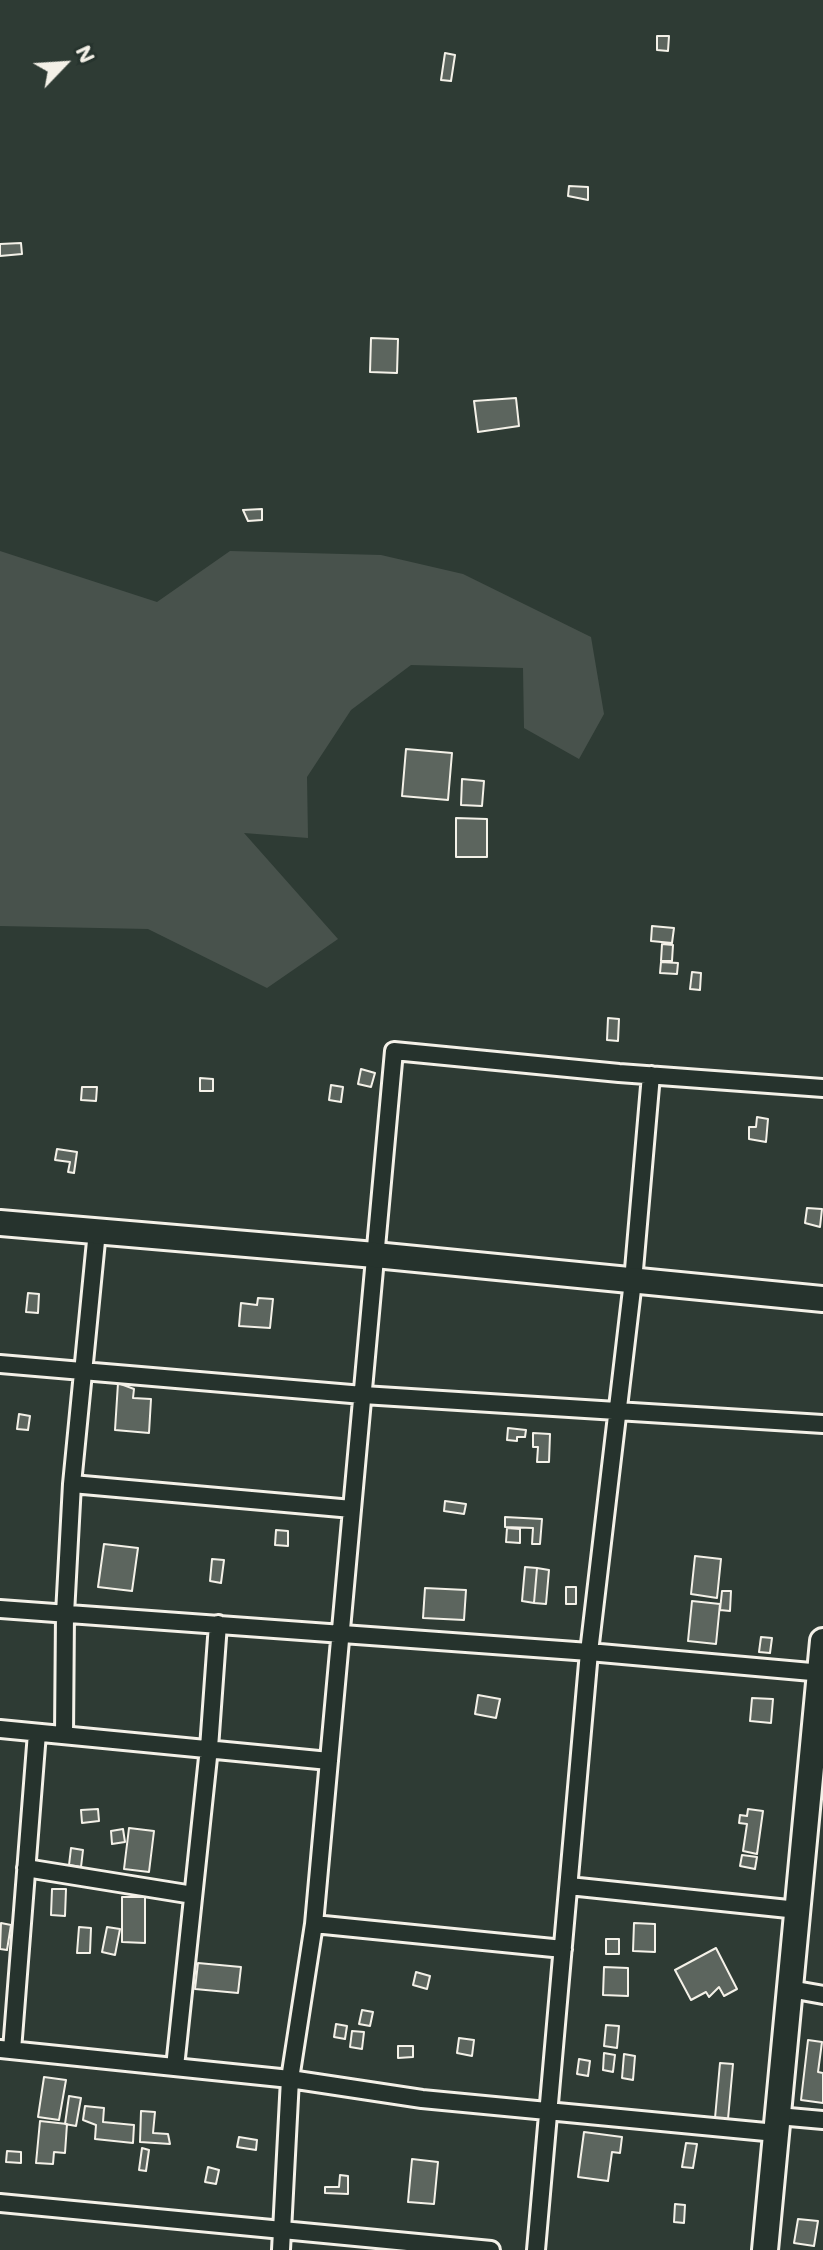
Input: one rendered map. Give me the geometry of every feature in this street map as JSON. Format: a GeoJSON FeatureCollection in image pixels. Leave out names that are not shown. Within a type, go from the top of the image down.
{"type":"FeatureCollection","features":[{"type":"Feature","properties":{"kind":"street"},"geometry":{"type":"LineString","coordinates":[[281,2250],[290,2079],[314,1924],[394,1051],[823,1088]]}},
{"type":"Feature","properties":{"kind":"street"},"geometry":{"type":"LineString","coordinates":[[536,2250],[589,1652],[633,1281],[651,1075]]}},
{"type":"Feature","properties":{"kind":"street"},"geometry":{"type":"LineString","coordinates":[[0,1223],[375,1255],[823,1299]]}},
{"type":"Feature","properties":{"kind":"street"},"geometry":{"type":"LineString","coordinates":[[64,1735],[65,1614],[72,1484],[97,1231]]}},
{"type":"Feature","properties":{"kind":"street"},"geometry":{"type":"LineString","coordinates":[[0,1364],[363,1395],[823,1424]]}},
{"type":"Feature","properties":{"kind":"street"},"geometry":{"type":"LineString","coordinates":[[72,1484],[352,1509]]}},
{"type":"Feature","properties":{"kind":"street"},"geometry":{"type":"LineString","coordinates":[[0,1609],[589,1652],[822,1673]]}},
{"type":"Feature","properties":{"kind":"street"},"geometry":{"type":"LineString","coordinates":[[175,2067],[209,1748],[218,1624]]}},
{"type":"Feature","properties":{"kind":"street"},"geometry":{"type":"LineString","coordinates":[[765,2250],[798,1910],[816,1800],[823,1641]]}},
{"type":"Feature","properties":{"kind":"street"},"geometry":{"type":"LineString","coordinates":[[0,1729],[329,1761]]}},
{"type":"Feature","properties":{"kind":"street"},"geometry":{"type":"LineString","coordinates":[[37,1733],[6,2050],[290,2079],[422,2099],[548,2111],[777,2124],[823,2120]]}},
{"type":"Feature","properties":{"kind":"street"},"geometry":{"type":"LineString","coordinates":[[26,1868],[193,1895]]}},
{"type":"Feature","properties":{"kind":"street"},"geometry":{"type":"LineString","coordinates":[[569,1886],[798,1910]]}},
{"type":"Feature","properties":{"kind":"street"},"geometry":{"type":"LineString","coordinates":[[314,1924],[563,1949]]}},
{"type":"Feature","properties":{"kind":"street"},"geometry":{"type":"LineString","coordinates":[[790,1989],[823,1995]]}},
{"type":"Feature","properties":{"kind":"street"},"geometry":{"type":"LineString","coordinates":[[0,2203],[422,2247],[491,2250]]}},
{"type":"Feature","properties":{"kind":"shaded area"},"geometry":{"type":"Polygon","coordinates":[[[0,551],[157,602],[230,551],[381,555],[463,574],[591,637],[604,714],[579,759],[524,728],[523,668],[411,665],[351,710],[307,777],[308,838],[244,833],[338,939],[267,988],[148,929],[0,926],[0,551]]]}},
{"type":"Feature","properties":{"kind":"building"},"geometry":{"type":"Polygon","coordinates":[[[657,36],[669,36],[668,51],[657,50],[657,36]]]}},
{"type":"Feature","properties":{"kind":"building"},"geometry":{"type":"Polygon","coordinates":[[[445,53],[455,55],[451,81],[441,80],[445,53]]]}},
{"type":"Feature","properties":{"kind":"building"},"geometry":{"type":"Polygon","coordinates":[[[569,186],[588,187],[588,200],[568,196],[569,186]]]}},
{"type":"Feature","properties":{"kind":"building"},"geometry":{"type":"Polygon","coordinates":[[[21,243],[22,254],[0,256],[0,244],[21,243]]]}},
{"type":"Feature","properties":{"kind":"building"},"geometry":{"type":"Polygon","coordinates":[[[371,338],[398,339],[397,373],[370,372],[371,338]]]}},
{"type":"Feature","properties":{"kind":"building"},"geometry":{"type":"Polygon","coordinates":[[[516,398],[519,426],[478,432],[474,401],[516,398]]]}},
{"type":"Feature","properties":{"kind":"building"},"geometry":{"type":"Polygon","coordinates":[[[262,509],[262,520],[248,521],[243,510],[262,509]]]}},
{"type":"Feature","properties":{"kind":"building"},"geometry":{"type":"Polygon","coordinates":[[[406,749],[452,753],[448,800],[402,796],[406,749]]]}},
{"type":"Feature","properties":{"kind":"building"},"geometry":{"type":"Polygon","coordinates":[[[462,779],[484,781],[482,806],[461,805],[462,779]]]}},
{"type":"Feature","properties":{"kind":"building"},"geometry":{"type":"Polygon","coordinates":[[[456,818],[487,819],[487,857],[456,857],[456,818]]]}},
{"type":"Feature","properties":{"kind":"building"},"geometry":{"type":"Polygon","coordinates":[[[652,926],[674,928],[672,943],[651,941],[652,926]]]}},
{"type":"Feature","properties":{"kind":"building"},"geometry":{"type":"Polygon","coordinates":[[[662,944],[673,945],[672,961],[661,961],[662,944]]]}},
{"type":"Feature","properties":{"kind":"building"},"geometry":{"type":"Polygon","coordinates":[[[661,962],[678,963],[677,974],[660,973],[661,962]]]}},
{"type":"Feature","properties":{"kind":"building"},"geometry":{"type":"Polygon","coordinates":[[[692,972],[701,973],[700,990],[690,989],[692,972]]]}},
{"type":"Feature","properties":{"kind":"building"},"geometry":{"type":"Polygon","coordinates":[[[608,1018],[619,1019],[618,1041],[607,1040],[608,1018]]]}},
{"type":"Feature","properties":{"kind":"building"},"geometry":{"type":"Polygon","coordinates":[[[361,1069],[375,1073],[371,1087],[358,1084],[361,1069]]]}},
{"type":"Feature","properties":{"kind":"building"},"geometry":{"type":"Polygon","coordinates":[[[200,1078],[213,1079],[213,1091],[200,1091],[200,1078]]]}},
{"type":"Feature","properties":{"kind":"building"},"geometry":{"type":"Polygon","coordinates":[[[331,1085],[343,1087],[341,1102],[329,1100],[331,1085]]]}},
{"type":"Feature","properties":{"kind":"building"},"geometry":{"type":"Polygon","coordinates":[[[82,1087],[97,1087],[96,1101],[81,1100],[82,1087]]]}},
{"type":"Feature","properties":{"kind":"building"},"geometry":{"type":"Polygon","coordinates":[[[757,1117],[768,1119],[766,1142],[749,1139],[749,1127],[756,1127],[757,1117]]]}},
{"type":"Feature","properties":{"kind":"building"},"geometry":{"type":"Polygon","coordinates":[[[57,1149],[77,1152],[74,1173],[68,1172],[70,1162],[55,1160],[57,1149]]]}},
{"type":"Feature","properties":{"kind":"building"},"geometry":{"type":"Polygon","coordinates":[[[807,1208],[822,1209],[820,1227],[805,1223],[807,1208]]]}},
{"type":"Feature","properties":{"kind":"building"},"geometry":{"type":"Polygon","coordinates":[[[28,1293],[39,1294],[38,1313],[26,1312],[28,1293]]]}},
{"type":"Feature","properties":{"kind":"building"},"geometry":{"type":"Polygon","coordinates":[[[258,1298],[273,1299],[270,1328],[239,1326],[241,1303],[257,1305],[258,1298]]]}},
{"type":"Feature","properties":{"kind":"building"},"geometry":{"type":"Polygon","coordinates":[[[118,1383],[134,1389],[133,1398],[151,1399],[149,1433],[115,1430],[118,1383]]]}},
{"type":"Feature","properties":{"kind":"building"},"geometry":{"type":"Polygon","coordinates":[[[19,1414],[30,1416],[28,1430],[17,1429],[19,1414]]]}},
{"type":"Feature","properties":{"kind":"building"},"geometry":{"type":"Polygon","coordinates":[[[508,1428],[526,1430],[525,1437],[517,1437],[517,1441],[507,1440],[508,1428]]]}},
{"type":"Feature","properties":{"kind":"building"},"geometry":{"type":"Polygon","coordinates":[[[533,1433],[550,1434],[549,1462],[537,1462],[538,1447],[533,1447],[533,1433]]]}},
{"type":"Feature","properties":{"kind":"building"},"geometry":{"type":"Polygon","coordinates":[[[445,1501],[466,1504],[464,1514],[444,1511],[445,1501]]]}},
{"type":"Feature","properties":{"kind":"building"},"geometry":{"type":"Polygon","coordinates":[[[505,1517],[542,1519],[540,1544],[532,1544],[533,1528],[505,1527],[505,1517]]]}},
{"type":"Feature","properties":{"kind":"building"},"geometry":{"type":"Polygon","coordinates":[[[507,1528],[520,1529],[520,1543],[506,1542],[507,1528]]]}},
{"type":"Feature","properties":{"kind":"building"},"geometry":{"type":"Polygon","coordinates":[[[276,1530],[288,1531],[288,1546],[275,1545],[276,1530]]]}},
{"type":"Feature","properties":{"kind":"building"},"geometry":{"type":"Polygon","coordinates":[[[104,1544],[138,1548],[132,1591],[98,1587],[104,1544]]]}},
{"type":"Feature","properties":{"kind":"building"},"geometry":{"type":"Polygon","coordinates":[[[695,1556],[721,1559],[717,1598],[691,1594],[695,1556]]]}},
{"type":"Feature","properties":{"kind":"building"},"geometry":{"type":"Polygon","coordinates":[[[212,1559],[224,1560],[221,1583],[210,1581],[212,1559]]]}},
{"type":"Feature","properties":{"kind":"building"},"geometry":{"type":"Polygon","coordinates":[[[525,1567],[537,1568],[534,1603],[522,1601],[525,1567]]]}},
{"type":"Feature","properties":{"kind":"building"},"geometry":{"type":"Polygon","coordinates":[[[537,1568],[549,1570],[546,1604],[534,1603],[537,1568]]]}},
{"type":"Feature","properties":{"kind":"building"},"geometry":{"type":"Polygon","coordinates":[[[566,1587],[576,1587],[576,1604],[566,1604],[566,1587]]]}},
{"type":"Feature","properties":{"kind":"building"},"geometry":{"type":"Polygon","coordinates":[[[425,1588],[466,1590],[464,1620],[423,1618],[425,1588]]]}},
{"type":"Feature","properties":{"kind":"building"},"geometry":{"type":"Polygon","coordinates":[[[722,1591],[731,1591],[730,1611],[720,1610],[722,1591]]]}},
{"type":"Feature","properties":{"kind":"building"},"geometry":{"type":"Polygon","coordinates":[[[692,1601],[720,1604],[716,1644],[688,1641],[692,1601]]]}},
{"type":"Feature","properties":{"kind":"building"},"geometry":{"type":"Polygon","coordinates":[[[761,1637],[772,1638],[770,1653],[759,1652],[761,1637]]]}},
{"type":"Feature","properties":{"kind":"building"},"geometry":{"type":"Polygon","coordinates":[[[478,1695],[500,1699],[496,1718],[475,1714],[478,1695]]]}},
{"type":"Feature","properties":{"kind":"building"},"geometry":{"type":"Polygon","coordinates":[[[752,1698],[773,1699],[771,1723],[750,1721],[752,1698]]]}},
{"type":"Feature","properties":{"kind":"building"},"geometry":{"type":"Polygon","coordinates":[[[98,1809],[99,1821],[82,1823],[81,1810],[98,1809]]]}},
{"type":"Feature","properties":{"kind":"building"},"geometry":{"type":"Polygon","coordinates":[[[748,1809],[763,1811],[757,1854],[743,1851],[747,1824],[739,1823],[740,1815],[747,1816],[748,1809]]]}},
{"type":"Feature","properties":{"kind":"building"},"geometry":{"type":"Polygon","coordinates":[[[129,1828],[154,1831],[149,1872],[124,1869],[129,1828]]]}},
{"type":"Feature","properties":{"kind":"building"},"geometry":{"type":"Polygon","coordinates":[[[123,1829],[125,1842],[112,1844],[111,1831],[123,1829]]]}},
{"type":"Feature","properties":{"kind":"building"},"geometry":{"type":"Polygon","coordinates":[[[71,1848],[83,1850],[81,1867],[69,1865],[71,1848]]]}},
{"type":"Feature","properties":{"kind":"building"},"geometry":{"type":"Polygon","coordinates":[[[742,1855],[757,1857],[755,1869],[740,1866],[742,1855]]]}},
{"type":"Feature","properties":{"kind":"building"},"geometry":{"type":"Polygon","coordinates":[[[52,1889],[66,1889],[65,1916],[51,1915],[52,1889]]]}},
{"type":"Feature","properties":{"kind":"building"},"geometry":{"type":"Polygon","coordinates":[[[122,1897],[145,1897],[145,1943],[122,1942],[122,1897]]]}},
{"type":"Feature","properties":{"kind":"building"},"geometry":{"type":"Polygon","coordinates":[[[1,1923],[11,1925],[7,1950],[0,1949],[1,1923]]]}},
{"type":"Feature","properties":{"kind":"building"},"geometry":{"type":"Polygon","coordinates":[[[634,1923],[655,1924],[655,1952],[633,1951],[634,1923]]]}},
{"type":"Feature","properties":{"kind":"building"},"geometry":{"type":"Polygon","coordinates":[[[79,1927],[91,1928],[90,1953],[77,1953],[79,1927]]]}},
{"type":"Feature","properties":{"kind":"building"},"geometry":{"type":"Polygon","coordinates":[[[107,1927],[120,1929],[115,1955],[102,1952],[107,1927]]]}},
{"type":"Feature","properties":{"kind":"building"},"geometry":{"type":"Polygon","coordinates":[[[606,1939],[619,1939],[619,1954],[606,1954],[606,1939]]]}},
{"type":"Feature","properties":{"kind":"building"},"geometry":{"type":"Polygon","coordinates":[[[716,1948],[737,1989],[724,1996],[719,1987],[709,1997],[706,1992],[691,2000],[675,1970],[716,1948]]]}},
{"type":"Feature","properties":{"kind":"building"},"geometry":{"type":"Polygon","coordinates":[[[198,1963],[241,1967],[238,1993],[195,1989],[198,1963]]]}},
{"type":"Feature","properties":{"kind":"building"},"geometry":{"type":"Polygon","coordinates":[[[604,1967],[628,1968],[628,1996],[603,1995],[604,1967]]]}},
{"type":"Feature","properties":{"kind":"building"},"geometry":{"type":"Polygon","coordinates":[[[416,1972],[430,1976],[427,1989],[413,1985],[416,1972]]]}},
{"type":"Feature","properties":{"kind":"building"},"geometry":{"type":"Polygon","coordinates":[[[362,2010],[373,2012],[370,2026],[359,2024],[362,2010]]]}},
{"type":"Feature","properties":{"kind":"building"},"geometry":{"type":"Polygon","coordinates":[[[336,2024],[347,2026],[345,2039],[334,2037],[336,2024]]]}},
{"type":"Feature","properties":{"kind":"building"},"geometry":{"type":"Polygon","coordinates":[[[606,2025],[619,2026],[617,2048],[604,2046],[606,2025]]]}},
{"type":"Feature","properties":{"kind":"building"},"geometry":{"type":"Polygon","coordinates":[[[352,2031],[364,2032],[362,2049],[350,2047],[352,2031]]]}},
{"type":"Feature","properties":{"kind":"building"},"geometry":{"type":"Polygon","coordinates":[[[459,2038],[474,2040],[472,2056],[457,2053],[459,2038]]]}},
{"type":"Feature","properties":{"kind":"building"},"geometry":{"type":"Polygon","coordinates":[[[808,2040],[822,2042],[818,2072],[823,2073],[823,2103],[801,2100],[808,2040]]]}},
{"type":"Feature","properties":{"kind":"building"},"geometry":{"type":"Polygon","coordinates":[[[398,2046],[413,2046],[413,2057],[398,2058],[398,2046]]]}},
{"type":"Feature","properties":{"kind":"building"},"geometry":{"type":"Polygon","coordinates":[[[604,2053],[615,2055],[613,2072],[603,2070],[604,2053]]]}},
{"type":"Feature","properties":{"kind":"building"},"geometry":{"type":"Polygon","coordinates":[[[624,2054],[635,2056],[633,2080],[622,2078],[624,2054]]]}},
{"type":"Feature","properties":{"kind":"building"},"geometry":{"type":"Polygon","coordinates":[[[579,2059],[590,2061],[588,2076],[577,2074],[579,2059]]]}},
{"type":"Feature","properties":{"kind":"building"},"geometry":{"type":"Polygon","coordinates":[[[720,2063],[733,2064],[728,2119],[715,2118],[720,2063]]]}},
{"type":"Feature","properties":{"kind":"building"},"geometry":{"type":"Polygon","coordinates":[[[44,2077],[66,2080],[59,2120],[38,2117],[44,2077]]]}},
{"type":"Feature","properties":{"kind":"building"},"geometry":{"type":"Polygon","coordinates":[[[69,2096],[81,2098],[76,2126],[65,2124],[69,2096]]]}},
{"type":"Feature","properties":{"kind":"building"},"geometry":{"type":"Polygon","coordinates":[[[85,2106],[104,2108],[103,2122],[134,2125],[133,2143],[95,2139],[96,2125],[83,2120],[85,2106]]]}},
{"type":"Feature","properties":{"kind":"building"},"geometry":{"type":"Polygon","coordinates":[[[141,2111],[155,2112],[153,2133],[168,2134],[170,2144],[140,2142],[141,2111]]]}},
{"type":"Feature","properties":{"kind":"building"},"geometry":{"type":"Polygon","coordinates":[[[40,2121],[67,2124],[65,2153],[54,2152],[53,2164],[36,2163],[40,2121]]]}},
{"type":"Feature","properties":{"kind":"building"},"geometry":{"type":"Polygon","coordinates":[[[584,2132],[622,2137],[620,2153],[612,2152],[608,2181],[578,2177],[584,2132]]]}},
{"type":"Feature","properties":{"kind":"building"},"geometry":{"type":"Polygon","coordinates":[[[239,2137],[257,2140],[256,2150],[237,2147],[239,2137]]]}},
{"type":"Feature","properties":{"kind":"building"},"geometry":{"type":"Polygon","coordinates":[[[686,2143],[697,2144],[693,2168],[682,2167],[686,2143]]]}},
{"type":"Feature","properties":{"kind":"building"},"geometry":{"type":"Polygon","coordinates":[[[142,2148],[149,2150],[146,2171],[139,2170],[142,2148]]]}},
{"type":"Feature","properties":{"kind":"building"},"geometry":{"type":"Polygon","coordinates":[[[7,2151],[21,2152],[21,2163],[6,2162],[7,2151]]]}},
{"type":"Feature","properties":{"kind":"building"},"geometry":{"type":"Polygon","coordinates":[[[412,2159],[438,2162],[434,2204],[408,2202],[412,2159]]]}},
{"type":"Feature","properties":{"kind":"building"},"geometry":{"type":"Polygon","coordinates":[[[208,2167],[219,2170],[216,2184],[205,2182],[208,2167]]]}},
{"type":"Feature","properties":{"kind":"building"},"geometry":{"type":"Polygon","coordinates":[[[340,2175],[348,2176],[348,2194],[325,2193],[325,2187],[339,2187],[340,2175]]]}},
{"type":"Feature","properties":{"kind":"building"},"geometry":{"type":"Polygon","coordinates":[[[675,2204],[685,2205],[684,2223],[674,2222],[675,2204]]]}},
{"type":"Feature","properties":{"kind":"building"},"geometry":{"type":"Polygon","coordinates":[[[798,2219],[818,2221],[814,2246],[794,2243],[798,2219]]]}}]}
